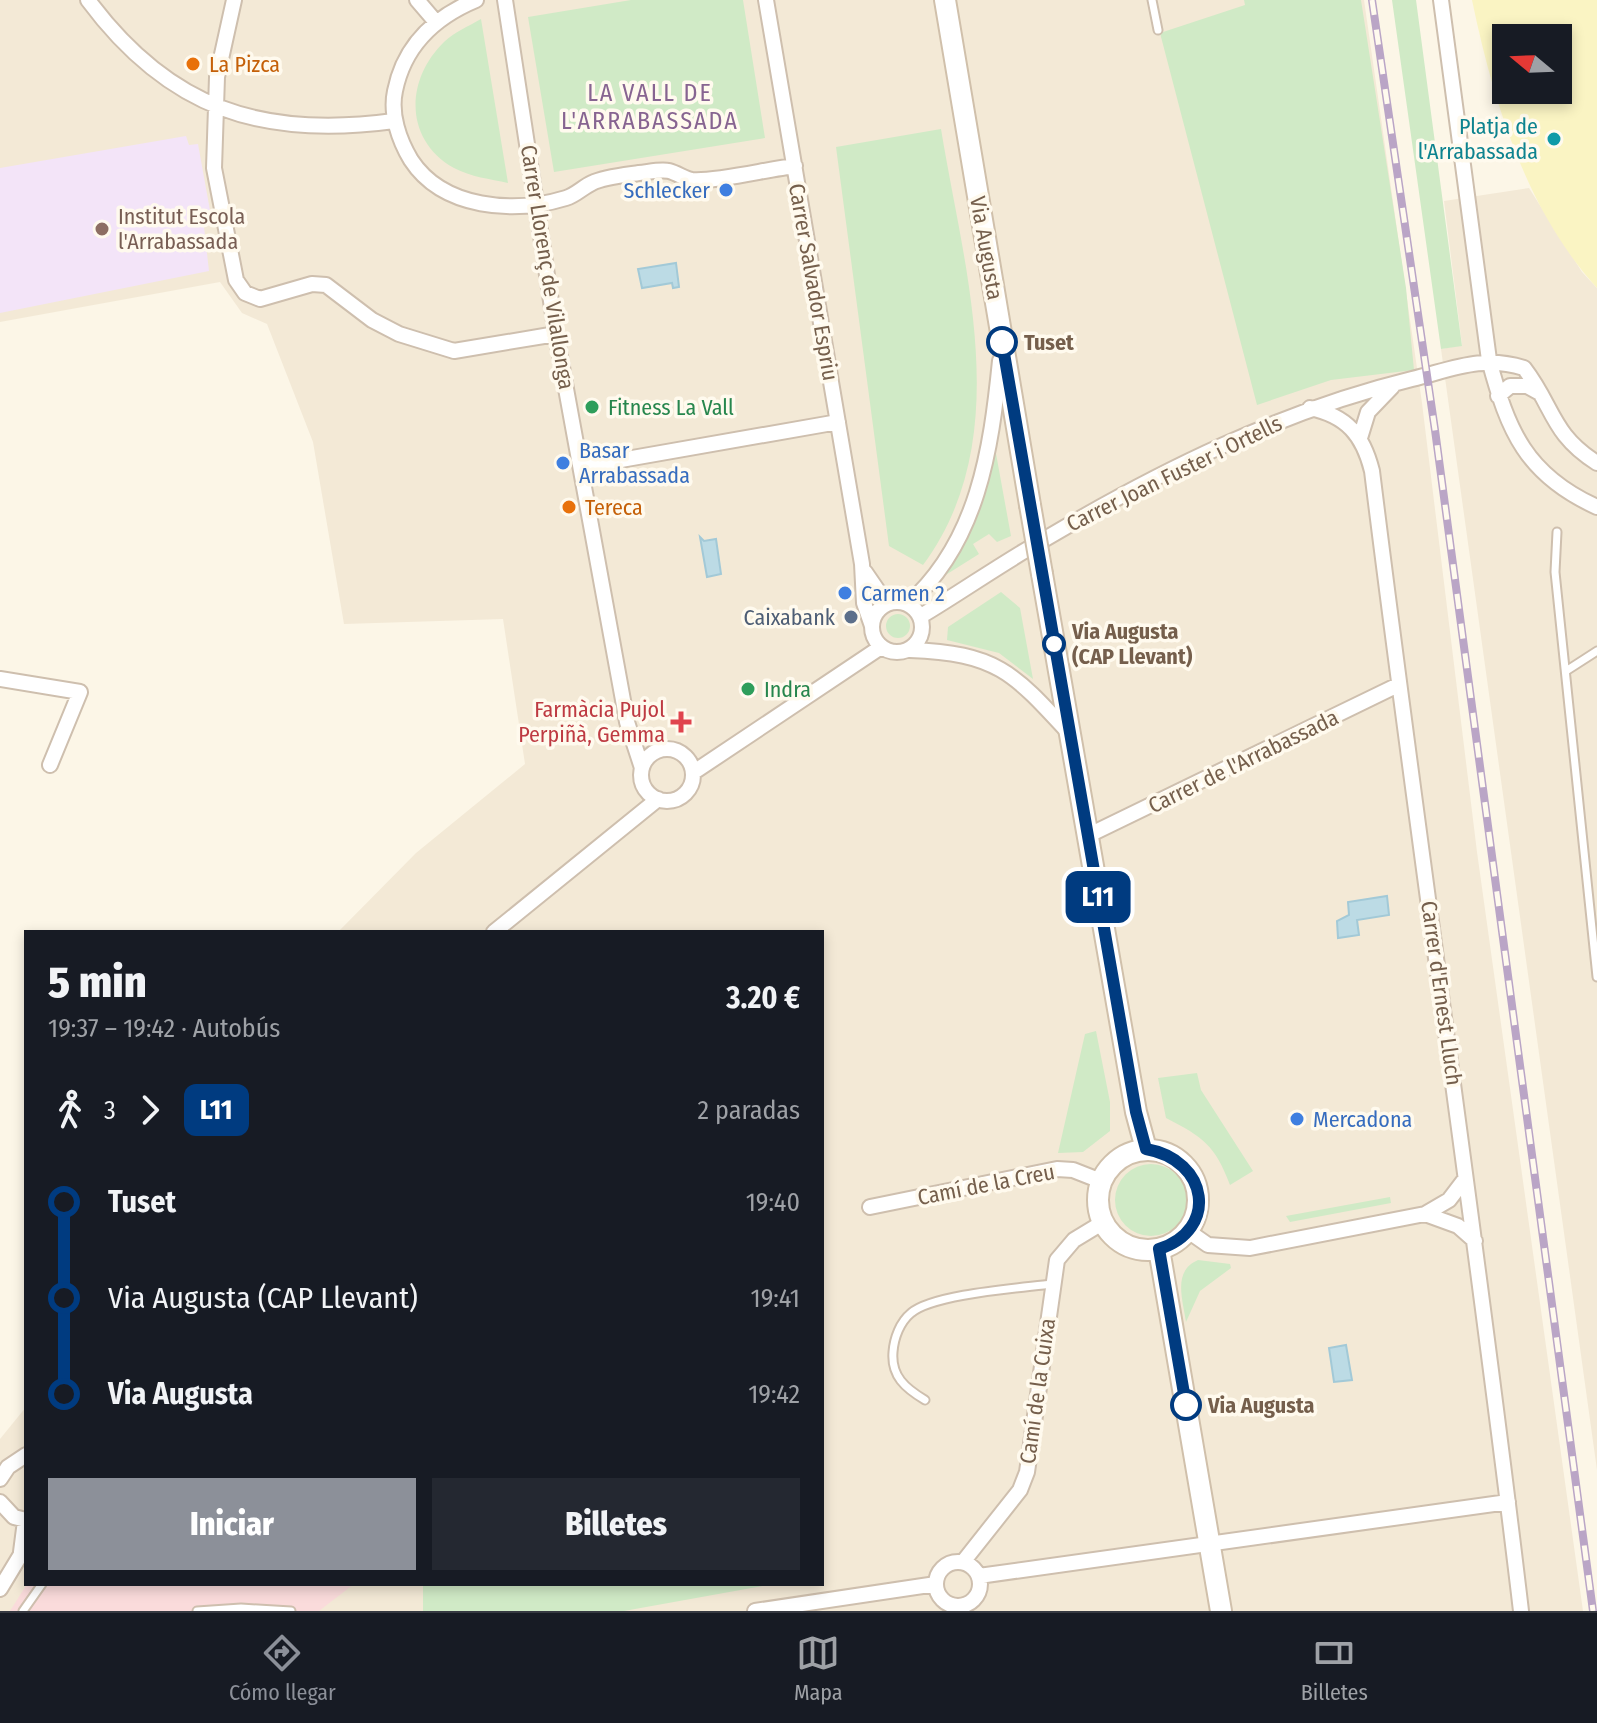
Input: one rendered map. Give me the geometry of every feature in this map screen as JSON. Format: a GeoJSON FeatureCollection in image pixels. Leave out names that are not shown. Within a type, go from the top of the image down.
{"type":"FeatureCollection","features":[{"type":"Feature","properties":{"kind":"main road","name":"Via Augusta"},"geometry":{"type":"LineString","coordinates":[[945,0],[1087,836],[1136,1112],[1146,1149]]}},
{"type":"Feature","properties":{"kind":"main road"},"geometry":{"type":"LineString","coordinates":[[1146,1149],[1176,1157],[1195,1181],[1198,1206],[1188,1231],[1159,1249],[1133,1249],[1122,1244],[1102,1223],[1097,1206],[1101,1181],[1116,1161],[1146,1149]]}},
{"type":"Feature","properties":{"kind":"main road"},"geometry":{"type":"LineString","coordinates":[[1159,1249],[1221,1611]]}},
{"type":"Feature","properties":{"kind":"street"},"geometry":{"type":"LineString","coordinates":[[88,0],[106,25],[154,71],[215,105],[287,127],[394,121]]}},
{"type":"Feature","properties":{"kind":"street"},"geometry":{"type":"LineString","coordinates":[[234,0],[224,37],[215,105],[214,168],[236,280],[245,293],[260,299],[312,284],[326,285],[372,320],[399,334],[454,351],[556,334]]}},
{"type":"Feature","properties":{"kind":"street"},"geometry":{"type":"LineString","coordinates":[[417,0],[435,21]]}},
{"type":"Feature","properties":{"kind":"street"},"geometry":{"type":"LineString","coordinates":[[476,0],[435,21],[422,35],[397,77],[394,121],[420,172],[444,191],[468,201],[498,206],[564,199],[592,182],[635,174],[667,170],[692,180],[795,166]]}},
{"type":"Feature","properties":{"kind":"street","name":"Carrer Llorenç de Vilallonga"},"geometry":{"type":"LineString","coordinates":[[505,0],[556,334],[627,722],[642,768]]}},
{"type":"Feature","properties":{"kind":"street","name":"Carrer Salvador Espriu"},"geometry":{"type":"LineString","coordinates":[[766,0],[862,564],[864,603],[872,626]]}},
{"type":"Feature","properties":{"kind":"street"},"geometry":{"type":"LineString","coordinates":[[1441,0],[1489,360],[1498,396],[1507,424],[1526,453],[1553,482],[1597,507]]}},
{"type":"Feature","properties":{"kind":"street"},"geometry":{"type":"LineString","coordinates":[[908,604],[952,552],[975,504],[986,463],[1002,341]]}},
{"type":"Feature","properties":{"kind":"street"},"geometry":{"type":"LineString","coordinates":[[1489,360],[1524,368],[1552,420],[1573,448],[1597,463]]}},
{"type":"Feature","properties":{"kind":"street","name":"Carrer Joan Fuster i Ortells"},"geometry":{"type":"LineString","coordinates":[[921,616],[1042,540],[1125,494],[1310,408],[1489,360]]}},
{"type":"Feature","properties":{"kind":"street"},"geometry":{"type":"LineString","coordinates":[[1360,438],[1376,400],[1399,382]]}},
{"type":"Feature","properties":{"kind":"street"},"geometry":{"type":"LineString","coordinates":[[1498,396],[1510,386],[1527,386],[1540,394]]}},
{"type":"Feature","properties":{"kind":"street"},"geometry":{"type":"LineString","coordinates":[[1310,408],[1331,413],[1352,425],[1360,438]]}},
{"type":"Feature","properties":{"kind":"street"},"geometry":{"type":"LineString","coordinates":[[581,467],[838,422]]}},
{"type":"Feature","properties":{"kind":"street","name":"Carrer d'Ernest Lluch"},"geometry":{"type":"LineString","coordinates":[[1360,438],[1372,471],[1521,1611]]}},
{"type":"Feature","properties":{"kind":"street","name":"Carrer Salvador Espriu"},"geometry":{"type":"LineString","coordinates":[[862,564],[887,604]]}},
{"type":"Feature","properties":{"kind":"street"},"geometry":{"type":"LineString","coordinates":[[910,650],[923,631],[921,616],[908,604],[887,604],[879,609],[872,626],[875,640],[881,647],[893,653],[910,650],[962,654],[994,664],[1032,693],[1069,733]]}},
{"type":"Feature","properties":{"kind":"street"},"geometry":{"type":"LineString","coordinates":[[694,772],[881,647]]}},
{"type":"Feature","properties":{"kind":"street"},"geometry":{"type":"LineString","coordinates":[[0,679],[80,692],[50,765]]}},
{"type":"Feature","properties":{"kind":"street","name":"Carrer de l'Arrabassada"},"geometry":{"type":"LineString","coordinates":[[1087,836],[1398,685]]}},
{"type":"Feature","properties":{"kind":"street"},"geometry":{"type":"LineString","coordinates":[[671,749],[687,758],[694,772],[691,785],[682,796],[666,801],[658,799],[644,787],[642,768],[649,756],[671,749]]}},
{"type":"Feature","properties":{"kind":"street"},"geometry":{"type":"LineString","coordinates":[[496,930],[658,799]]}},
{"type":"Feature","properties":{"kind":"street","name":"Camí de la Creu"},"geometry":{"type":"LineString","coordinates":[[870,1207],[1057,1169],[1073,1170],[1101,1181]]}},
{"type":"Feature","properties":{"kind":"street"},"geometry":{"type":"LineString","coordinates":[[1188,1231],[1208,1245],[1250,1248],[1425,1214],[1449,1200],[1465,1179]]}},
{"type":"Feature","properties":{"kind":"street"},"geometry":{"type":"LineString","coordinates":[[1425,1214],[1458,1226],[1475,1241]]}},
{"type":"Feature","properties":{"kind":"street","name":"Camí de la Cuixa"},"geometry":{"type":"LineString","coordinates":[[963,1562],[1020,1490],[1027,1472],[1051,1284],[1064,1249],[1102,1223]]}},
{"type":"Feature","properties":{"kind":"street"},"geometry":{"type":"LineString","coordinates":[[0,1479],[23,1460]]}},
{"type":"Feature","properties":{"kind":"street"},"geometry":{"type":"LineString","coordinates":[[0,1502],[16,1520],[24,1550],[0,1589]]}},
{"type":"Feature","properties":{"kind":"street"},"geometry":{"type":"LineString","coordinates":[[979,1576],[977,1596],[960,1608],[942,1599],[936,1584],[944,1567],[963,1562],[979,1576],[1508,1502]]}},
{"type":"Feature","properties":{"kind":"street"},"geometry":{"type":"LineString","coordinates":[[755,1611],[936,1584]]}},
{"type":"Feature","properties":{"kind":"lane"},"geometry":{"type":"LineString","coordinates":[[1152,0],[1158,30]]}},
{"type":"Feature","properties":{"kind":"lane"},"geometry":{"type":"LineString","coordinates":[[1557,532],[1555,572],[1597,977]]}},
{"type":"Feature","properties":{"kind":"lane"},"geometry":{"type":"LineString","coordinates":[[1566,671],[1597,651]]}},
{"type":"Feature","properties":{"kind":"lane"},"geometry":{"type":"LineString","coordinates":[[925,1400],[897,1379],[892,1362],[893,1343],[910,1313],[931,1302],[1051,1284]]}},
{"type":"Feature","properties":{"kind":"lane"},"geometry":{"type":"LineString","coordinates":[[23,1611],[41,1586]]}},
{"type":"Feature","properties":{"kind":"lane"},"geometry":{"type":"LineString","coordinates":[[197,1611],[241,1608],[291,1611]]}},
{"type":"Feature","properties":{"kind":"shaded area"},"geometry":{"type":"Polygon","coordinates":[[[0,0],[1364,0],[1422,403],[1477,852],[1583,1611],[0,1611],[0,1439],[24,1409],[24,1586],[824,1586],[824,930],[340,930],[416,853],[525,764],[503,619],[344,624],[313,442],[267,324],[242,313],[220,282],[0,322],[0,0]]]}},
{"type":"Feature","properties":{"kind":"shaded area","name":"Institut Escola l'Arrabassada"},"geometry":{"type":"Polygon","coordinates":[[[186,136],[189,145],[198,144],[211,216],[203,218],[209,271],[0,313],[0,168],[186,136]]]}},
{"type":"Feature","properties":{"kind":"shaded area"},"geometry":{"type":"Polygon","coordinates":[[[1529,188],[1582,272],[1597,288],[1597,1470],[1441,349],[1462,345],[1444,201],[1529,188]]]}},
{"type":"Feature","properties":{"kind":"shaded area"},"geometry":{"type":"Polygon","coordinates":[[[26,1586],[351,1586],[319,1611],[10,1611],[26,1586]]]}},
{"type":"Feature","properties":{"kind":"green space"},"geometry":{"type":"Polygon","coordinates":[[[631,0],[743,0],[765,138],[554,172],[528,17],[631,0]]]}},
{"type":"Feature","properties":{"kind":"green space"},"geometry":{"type":"Polygon","coordinates":[[[1244,0],[1361,0],[1406,288],[1414,370],[1331,380],[1257,405],[1160,33],[1245,5],[1244,0]]]}},
{"type":"Feature","properties":{"kind":"green space"},"geometry":{"type":"Polygon","coordinates":[[[1392,0],[1416,0],[1462,346],[1441,349],[1392,0]]]}},
{"type":"Feature","properties":{"kind":"green space"},"geometry":{"type":"Polygon","coordinates":[[[481,19],[508,183],[460,171],[438,156],[426,142],[416,109],[417,91],[431,57],[448,38],[481,19]]]}},
{"type":"Feature","properties":{"kind":"green space"},"geometry":{"type":"Polygon","coordinates":[[[941,129],[970,295],[976,352],[976,408],[969,463],[952,516],[923,565],[889,546],[836,147],[941,129]]]}},
{"type":"Feature","properties":{"kind":"green space"},"geometry":{"type":"Polygon","coordinates":[[[995,448],[1011,536],[997,542],[989,534],[973,544],[979,554],[944,576],[963,547],[977,515],[995,448]]]}},
{"type":"Feature","properties":{"kind":"green space"},"geometry":{"type":"Polygon","coordinates":[[[1001,592],[1020,608],[1033,679],[999,653],[947,640],[948,627],[1001,592]]]}},
{"type":"Feature","properties":{"kind":"green space"},"geometry":{"type":"Polygon","coordinates":[[[898,614],[909,621],[910,626],[903,637],[898,638],[887,631],[886,626],[893,615],[898,614]]]}},
{"type":"Feature","properties":{"kind":"green space"},"geometry":{"type":"Polygon","coordinates":[[[1096,1031],[1110,1102],[1110,1131],[1083,1152],[1058,1153],[1085,1034],[1096,1031]]]}},
{"type":"Feature","properties":{"kind":"green space"},"geometry":{"type":"Polygon","coordinates":[[[1197,1073],[1201,1090],[1253,1171],[1230,1185],[1213,1151],[1199,1137],[1166,1118],[1158,1078],[1197,1073]]]}},
{"type":"Feature","properties":{"kind":"green space"},"geometry":{"type":"Polygon","coordinates":[[[1151,1164],[1171,1170],[1181,1180],[1187,1200],[1181,1220],[1171,1230],[1151,1236],[1131,1230],[1121,1220],[1115,1200],[1121,1180],[1131,1170],[1151,1164]]]}},
{"type":"Feature","properties":{"kind":"green space"},"geometry":{"type":"Polygon","coordinates":[[[1390,1197],[1391,1203],[1290,1222],[1286,1216],[1390,1197]]]}},
{"type":"Feature","properties":{"kind":"green space"},"geometry":{"type":"Polygon","coordinates":[[[1198,1260],[1230,1264],[1231,1268],[1200,1291],[1186,1322],[1182,1279],[1190,1265],[1198,1260]]]}},
{"type":"Feature","properties":{"kind":"green space"},"geometry":{"type":"Polygon","coordinates":[[[423,1586],[763,1586],[624,1611],[423,1611],[423,1586]]]}},
{"type":"Feature","properties":{"kind":"sand","name":"Platja de l'Arrabassada"},"geometry":{"type":"Polygon","coordinates":[[[1472,0],[1597,0],[1597,288],[1550,224],[1516,153],[1499,104],[1572,104],[1572,24],[1492,24],[1492,83],[1472,0]]]}},
{"type":"Feature","properties":{"kind":"water"},"geometry":{"type":"Polygon","coordinates":[[[676,263],[679,287],[673,288],[672,283],[642,288],[638,269],[676,263]]]}},
{"type":"Feature","properties":{"kind":"water"},"geometry":{"type":"Polygon","coordinates":[[[700,537],[704,541],[716,539],[721,574],[707,577],[700,537]]]}},
{"type":"Feature","properties":{"kind":"water"},"geometry":{"type":"Polygon","coordinates":[[[1387,896],[1389,915],[1357,920],[1359,935],[1338,938],[1337,921],[1349,915],[1348,902],[1387,896]]]}},
{"type":"Feature","properties":{"kind":"water"},"geometry":{"type":"Polygon","coordinates":[[[1346,1345],[1352,1380],[1334,1382],[1329,1348],[1346,1345]]]}},
{"type":"Feature","properties":{"kind":"railway"},"geometry":{"type":"LineString","coordinates":[[1372,0],[1435,430],[1593,1611]]}},
{"type":"Feature","properties":{"kind":"bus line","name":"L11"},"geometry":{"type":"LineString","coordinates":[[1002,342],[1136,1112],[1146,1149],[1176,1157],[1195,1181],[1198,1195],[1195,1220],[1188,1231],[1180,1239],[1159,1249],[1186,1405]]}},
{"type":"Feature","properties":{"kind":"place","name":"La Pizca"},"geometry":{"type":"Point","coordinates":[193,64]}},
{"type":"Feature","properties":{"kind":"place","name":"Platja de l'Arrabassada"},"geometry":{"type":"Point","coordinates":[1554,139]}},
{"type":"Feature","properties":{"kind":"place","name":"Schlecker"},"geometry":{"type":"Point","coordinates":[726,190]}},
{"type":"Feature","properties":{"kind":"place","name":"Institut Escola l'Arrabassada"},"geometry":{"type":"Point","coordinates":[102,229]}},
{"type":"Feature","properties":{"kind":"place","name":"Tuset"},"geometry":{"type":"Point","coordinates":[1002,342]}},
{"type":"Feature","properties":{"kind":"place","name":"Fitness La Vall"},"geometry":{"type":"Point","coordinates":[592,407]}},
{"type":"Feature","properties":{"kind":"place","name":"Basar Arrabassada"},"geometry":{"type":"Point","coordinates":[563,463]}},
{"type":"Feature","properties":{"kind":"place","name":"Tereca"},"geometry":{"type":"Point","coordinates":[569,507]}},
{"type":"Feature","properties":{"kind":"place","name":"Carmen 2"},"geometry":{"type":"Point","coordinates":[845,593]}},
{"type":"Feature","properties":{"kind":"place","name":"Caixabank"},"geometry":{"type":"Point","coordinates":[851,617]}},
{"type":"Feature","properties":{"kind":"place","name":"Via Augusta (CAP Llevant)"},"geometry":{"type":"Point","coordinates":[1054,644]}},
{"type":"Feature","properties":{"kind":"place","name":"Indra"},"geometry":{"type":"Point","coordinates":[748,689]}},
{"type":"Feature","properties":{"kind":"place","name":"Farmàcia Pujol Perpiñà, Gemma"},"geometry":{"type":"Point","coordinates":[681,722]}},
{"type":"Feature","properties":{"kind":"place","name":"Mercadona"},"geometry":{"type":"Point","coordinates":[1297,1119]}},
{"type":"Feature","properties":{"kind":"place","name":"Via Augusta"},"geometry":{"type":"Point","coordinates":[1186,1405]}},
{"type":"Feature","properties":{"kind":"district","name":"LA VALL DE L'ARRABASSADA"},"geometry":{"type":"Point","coordinates":[650,107]}}]}
